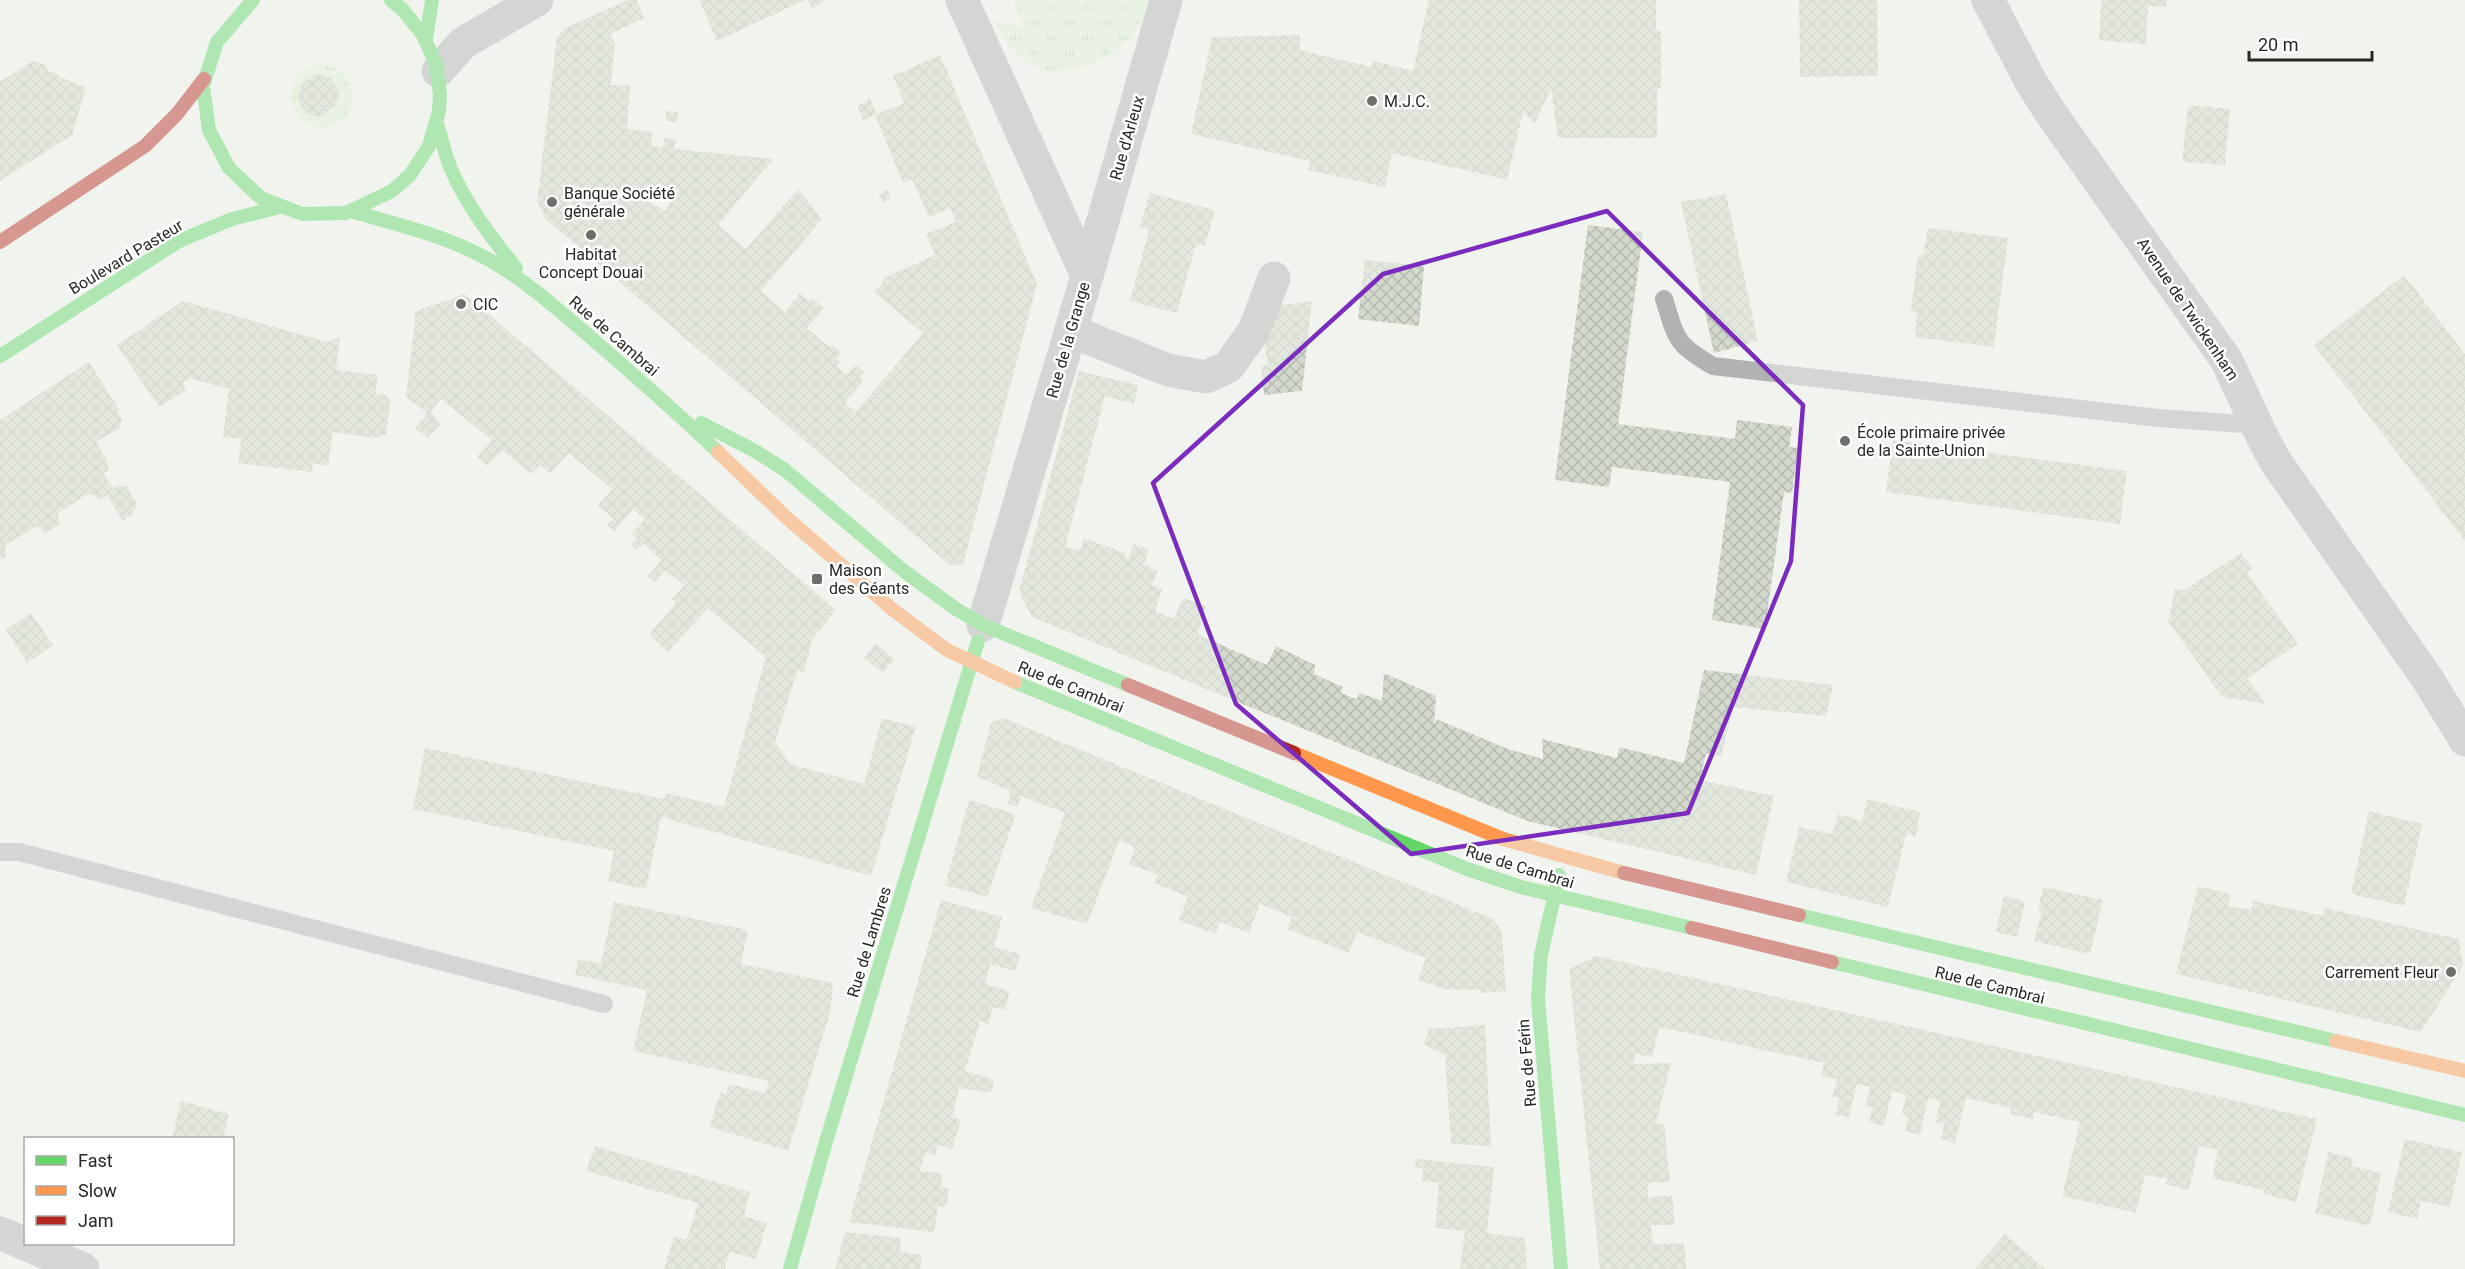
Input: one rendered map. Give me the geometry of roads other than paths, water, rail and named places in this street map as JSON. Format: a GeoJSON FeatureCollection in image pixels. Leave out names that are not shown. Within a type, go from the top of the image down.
{"type":"FeatureCollection","features":[{"type":"Feature","properties":{"kind":"main road"},"geometry":{"type":"LineString","coordinates":[[253,0],[224,29],[212,53],[204,79],[204,115],[215,149],[224,164],[249,190],[280,207],[316,215],[351,211],[385,197],[400,185],[423,158],[437,124],[440,88],[438,71],[426,39],[408,15],[391,0]]}},
{"type":"Feature","properties":{"kind":"main road"},"geometry":{"type":"LineString","coordinates":[[426,39],[432,0]]}},
{"type":"Feature","properties":{"kind":"main road"},"geometry":{"type":"LineString","coordinates":[[220,13],[224,29]]}},
{"type":"Feature","properties":{"kind":"main road"},"geometry":{"type":"LineString","coordinates":[[0,242],[145,146],[177,114],[204,79]]}},
{"type":"Feature","properties":{"kind":"main road","name":"Rue de Cambrai"},"geometry":{"type":"LineString","coordinates":[[437,124],[451,169],[466,198],[494,241],[533,288]]}},
{"type":"Feature","properties":{"kind":"main road","name":"Boulevard Pasteur"},"geometry":{"type":"LineString","coordinates":[[0,356],[179,241],[232,219],[280,207]]}},
{"type":"Feature","properties":{"kind":"main road","name":"Rue de Cambrai"},"geometry":{"type":"LineString","coordinates":[[351,211],[434,235],[458,245],[481,255],[533,288],[675,410],[787,518],[892,609],[933,640],[971,663],[1467,869],[1553,896],[2465,1115]]}},
{"type":"Feature","properties":{"kind":"main road","name":"Rue de Cambrai"},"geometry":{"type":"LineString","coordinates":[[675,410],[748,447],[777,465],[917,583],[983,625],[1503,838],[1564,858],[2465,1071]]}},
{"type":"Feature","properties":{"kind":"main road","name":"Rue de Lambres"},"geometry":{"type":"LineString","coordinates":[[790,1269],[825,1145],[983,625]]}},
{"type":"Feature","properties":{"kind":"main road","name":"Rue de Férin"},"geometry":{"type":"LineString","coordinates":[[1561,1269],[1538,998],[1541,955],[1553,896],[1564,858]]}},
{"type":"Feature","properties":{"kind":"street"},"geometry":{"type":"LineString","coordinates":[[438,71],[470,38],[537,0]]}},
{"type":"Feature","properties":{"kind":"street","name":"Rue de la Grange"},"geometry":{"type":"LineString","coordinates":[[962,0],[1087,276],[983,625]]}},
{"type":"Feature","properties":{"kind":"street","name":"Rue d'Arleux"},"geometry":{"type":"LineString","coordinates":[[1087,276],[1166,0]]}},
{"type":"Feature","properties":{"kind":"street","name":"Avenue de Twickenham"},"geometry":{"type":"LineString","coordinates":[[1988,0],[2031,82],[2050,112],[2225,358],[2277,462],[2427,678],[2465,740]]}},
{"type":"Feature","properties":{"kind":"street"},"geometry":{"type":"LineString","coordinates":[[1071,332],[1168,370],[1206,376],[1228,368],[1254,331],[1274,278]]}},
{"type":"Feature","properties":{"kind":"street"},"geometry":{"type":"LineString","coordinates":[[0,1233],[24,1243]]}},
{"type":"Feature","properties":{"kind":"street"},"geometry":{"type":"LineString","coordinates":[[28,1245],[83,1269]]}},
{"type":"Feature","properties":{"kind":"lane"},"geometry":{"type":"LineString","coordinates":[[1664,299],[1677,339],[1692,354],[1713,366],[2159,418],[2257,425]]}},
{"type":"Feature","properties":{"kind":"lane"},"geometry":{"type":"LineString","coordinates":[[0,852],[19,852],[604,1004]]}},
{"type":"Feature","properties":{"kind":"place","name":"M.J.C."},"geometry":{"type":"Point","coordinates":[1372,101]}},
{"type":"Feature","properties":{"kind":"place","name":"Banque Société générale"},"geometry":{"type":"Point","coordinates":[552,202]}},
{"type":"Feature","properties":{"kind":"place","name":"Habitat Concept Douai"},"geometry":{"type":"Point","coordinates":[591,235]}},
{"type":"Feature","properties":{"kind":"place","name":"CIC"},"geometry":{"type":"Point","coordinates":[461,304]}},
{"type":"Feature","properties":{"kind":"place","name":"École primaire privée de la Sainte-Union"},"geometry":{"type":"Point","coordinates":[1845,441]}},
{"type":"Feature","properties":{"kind":"place","name":"Maison des Géants"},"geometry":{"type":"Point","coordinates":[817,579]}},
{"type":"Feature","properties":{"kind":"place","name":"Carrement Fleur"},"geometry":{"type":"Point","coordinates":[2451,972]}}]}
